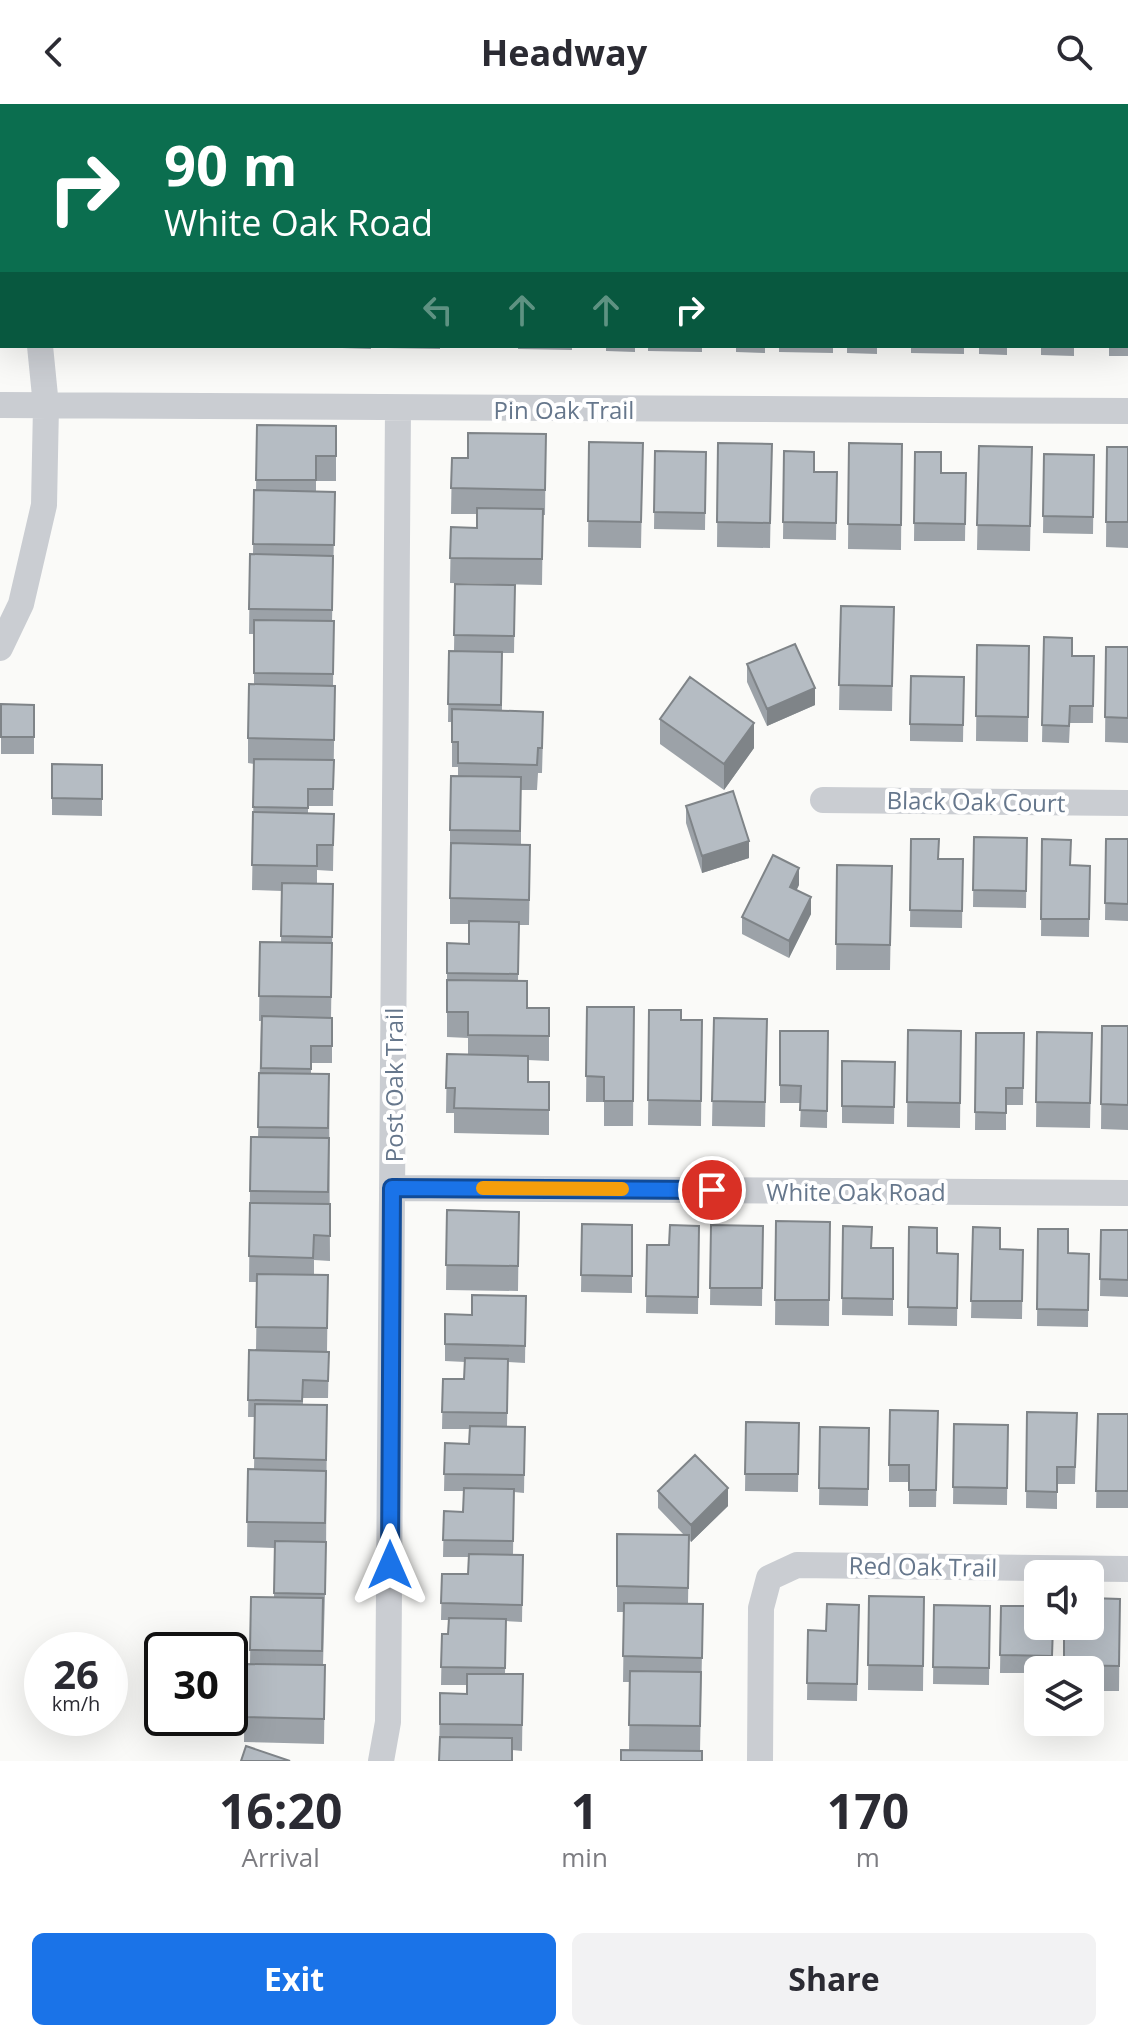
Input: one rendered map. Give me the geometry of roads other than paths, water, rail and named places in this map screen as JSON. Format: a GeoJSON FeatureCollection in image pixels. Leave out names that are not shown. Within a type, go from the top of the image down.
{"type":"FeatureCollection","features":[{"type":"Feature","properties":{"kind":"street"},"geometry":{"type":"LineString","coordinates":[[0,648],[21,604],[44,505],[46,406],[40,348]]}},
{"type":"Feature","properties":{"kind":"street","name":"Pin Oak Trail"},"geometry":{"type":"LineString","coordinates":[[0,405],[1128,411]]}},
{"type":"Feature","properties":{"kind":"street","name":"Post Oak Trail"},"geometry":{"type":"LineString","coordinates":[[381,1761],[388,1722],[398,409]]}},
{"type":"Feature","properties":{"kind":"street","name":"Black Oak Court"},"geometry":{"type":"LineString","coordinates":[[823,800],[1128,803]]}},
{"type":"Feature","properties":{"kind":"street","name":"White Oak Road"},"geometry":{"type":"LineString","coordinates":[[392,1188],[1128,1193]]}},
{"type":"Feature","properties":{"kind":"street","name":"Red Oak Trail"},"geometry":{"type":"LineString","coordinates":[[760,1761],[761,1608],[769,1578],[797,1565],[1128,1569]]}}]}
